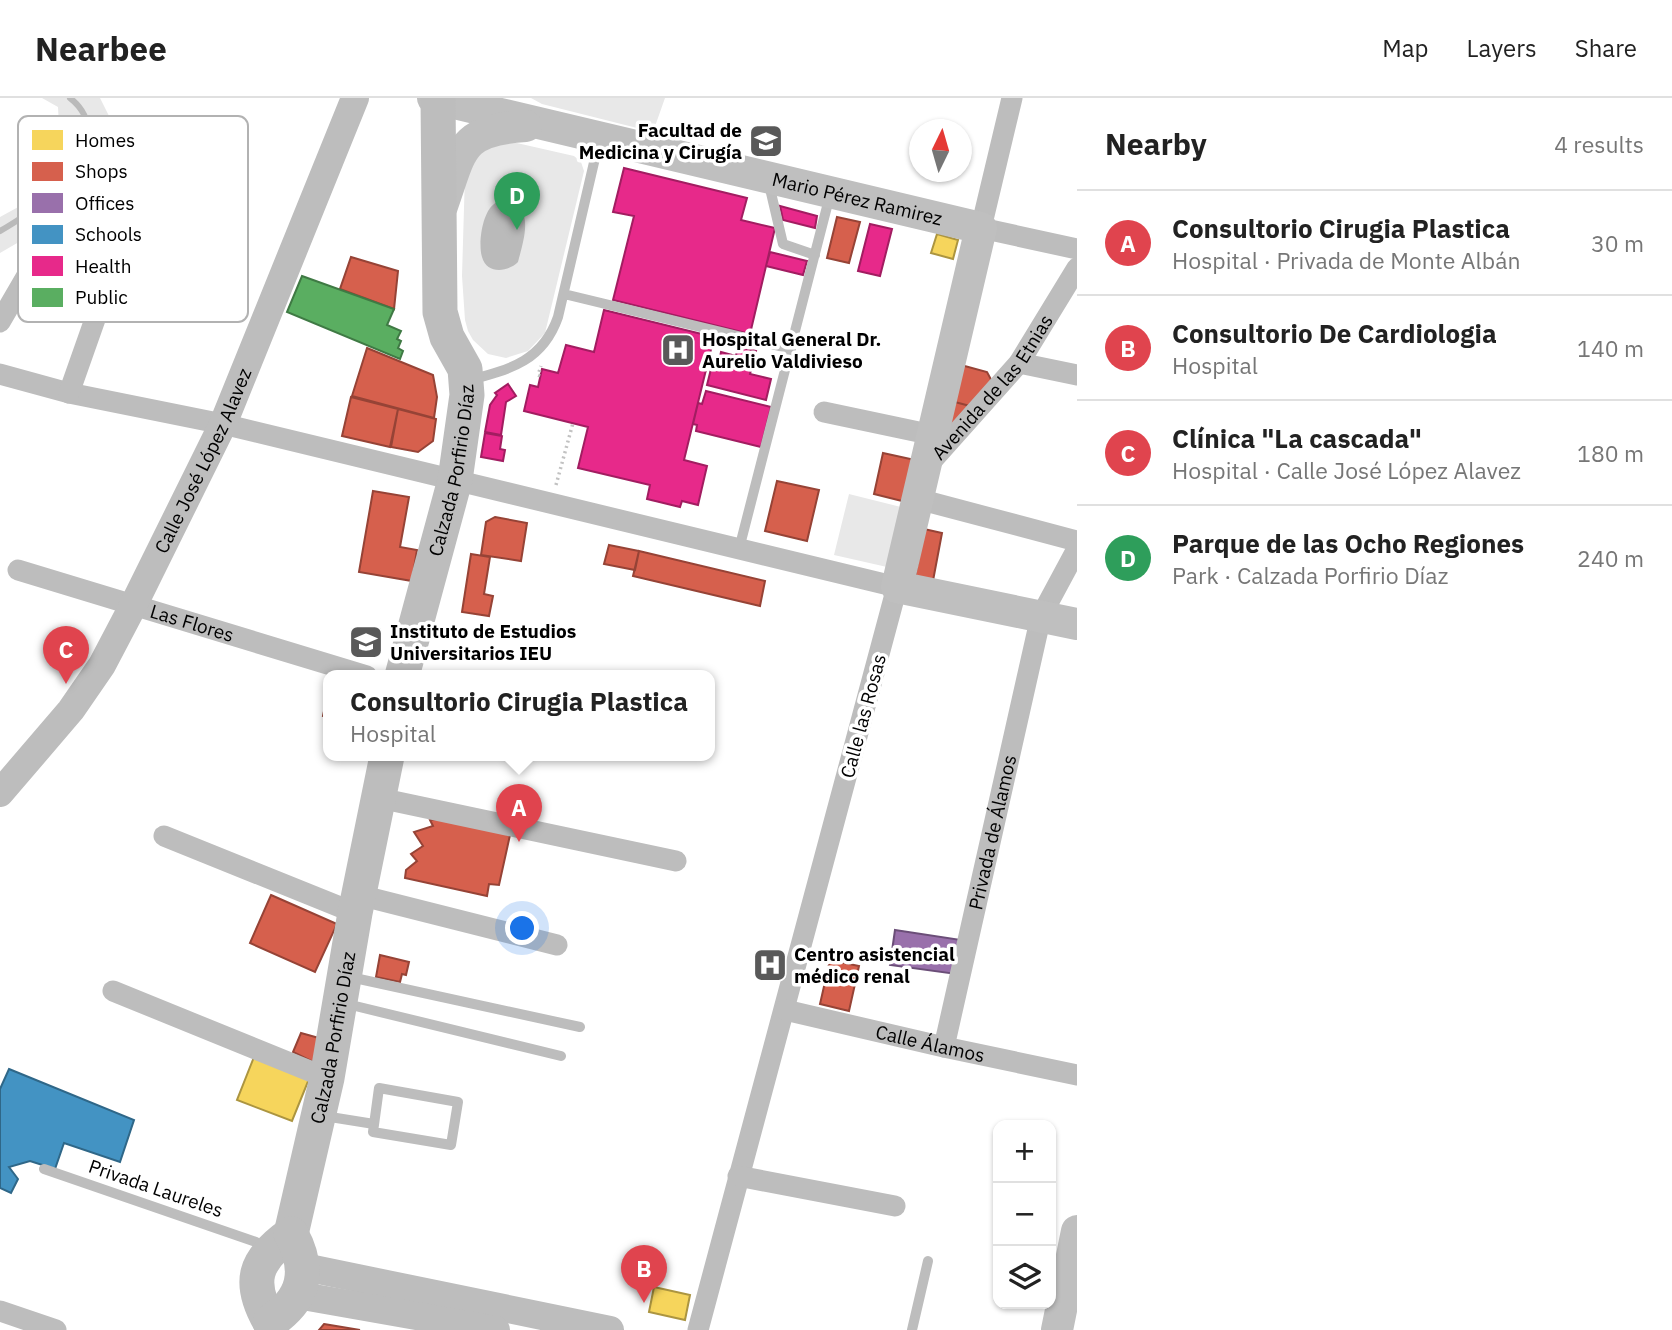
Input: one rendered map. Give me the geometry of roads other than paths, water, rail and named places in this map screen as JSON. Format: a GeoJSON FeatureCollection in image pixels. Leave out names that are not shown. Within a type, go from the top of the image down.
{"type":"FeatureCollection","features":[{"type":"Feature","properties":{"kind":"main road","name":"Mario Pérez Ramirez"},"geometry":{"type":"LineString","coordinates":[[436,98],[981,228]]}},
{"type":"Feature","properties":{"kind":"main road","name":"Calzada Porfirio Díaz"},"geometry":{"type":"LineString","coordinates":[[404,670],[454,480],[468,380],[441,322],[436,98]]}},
{"type":"Feature","properties":{"kind":"main road"},"geometry":{"type":"LineString","coordinates":[[510,98],[548,125]]}},
{"type":"Feature","properties":{"kind":"main road"},"geometry":{"type":"LineString","coordinates":[[438,218],[460,157],[473,138],[493,129],[548,125]]}},
{"type":"Feature","properties":{"kind":"main road","name":"Calle las Rosas"},"geometry":{"type":"LineString","coordinates":[[897,587],[981,228]]}},
{"type":"Feature","properties":{"kind":"main road"},"geometry":{"type":"LineString","coordinates":[[897,587],[1077,624]]}},
{"type":"Feature","properties":{"kind":"main road","name":"Calzada Porfirio Díaz"},"geometry":{"type":"LineString","coordinates":[[292,1230],[327,1078],[357,904],[386,761]]}},
{"type":"Feature","properties":{"kind":"main road"},"geometry":{"type":"LineString","coordinates":[[292,1230],[298,1246],[300,1281],[290,1307],[264,1326],[257,1296],[258,1274],[266,1254],[292,1230]]}},
{"type":"Feature","properties":{"kind":"main road"},"geometry":{"type":"LineString","coordinates":[[1057,1330],[1077,1231]]}},
{"type":"Feature","properties":{"kind":"street","name":"Calle José López Alavez"},"geometry":{"type":"LineString","coordinates":[[0,793],[71,710],[102,665],[134,606],[223,424],[355,98]]}},
{"type":"Feature","properties":{"kind":"street","name":"Calle las Rosas"},"geometry":{"type":"LineString","coordinates":[[981,228],[1012,98]]}},
{"type":"Feature","properties":{"kind":"street","name":"Mario Pérez Ramirez"},"geometry":{"type":"LineString","coordinates":[[981,228],[1077,249]]}},
{"type":"Feature","properties":{"kind":"street","name":"Avenida de las Etnias"},"geometry":{"type":"LineString","coordinates":[[925,468],[1019,363],[1077,268]]}},
{"type":"Feature","properties":{"kind":"street"},"geometry":{"type":"LineString","coordinates":[[0,322],[18,291]]}},
{"type":"Feature","properties":{"kind":"street"},"geometry":{"type":"LineString","coordinates":[[69,393],[94,322]]}},
{"type":"Feature","properties":{"kind":"street"},"geometry":{"type":"LineString","coordinates":[[1019,363],[1077,375]]}},
{"type":"Feature","properties":{"kind":"street"},"geometry":{"type":"LineString","coordinates":[[0,374],[69,393],[223,424],[897,587]]}},
{"type":"Feature","properties":{"kind":"street"},"geometry":{"type":"LineString","coordinates":[[824,412],[933,435]]}},
{"type":"Feature","properties":{"kind":"street"},"geometry":{"type":"LineString","coordinates":[[918,499],[1077,541]]}},
{"type":"Feature","properties":{"kind":"street","name":"Privada de Álamos"},"geometry":{"type":"LineString","coordinates":[[944,1047],[1041,616],[1077,549]]}},
{"type":"Feature","properties":{"kind":"street","name":"Las Flores"},"geometry":{"type":"LineString","coordinates":[[18,570],[348,670]]}},
{"type":"Feature","properties":{"kind":"street","name":"Calle las Rosas"},"geometry":{"type":"LineString","coordinates":[[698,1330],[897,587]]}},
{"type":"Feature","properties":{"kind":"street"},"geometry":{"type":"LineString","coordinates":[[379,799],[676,860]]}},
{"type":"Feature","properties":{"kind":"street"},"geometry":{"type":"LineString","coordinates":[[164,836],[357,904],[557,945]]}},
{"type":"Feature","properties":{"kind":"street"},"geometry":{"type":"LineString","coordinates":[[113,990],[327,1078]]}},
{"type":"Feature","properties":{"kind":"street","name":"Calle Álamos"},"geometry":{"type":"LineString","coordinates":[[785,1010],[1077,1075]]}},
{"type":"Feature","properties":{"kind":"street"},"geometry":{"type":"LineString","coordinates":[[738,1175],[895,1206]]}},
{"type":"Feature","properties":{"kind":"street"},"geometry":{"type":"LineString","coordinates":[[300,1281],[459,1326],[496,1330]]}},
{"type":"Feature","properties":{"kind":"street"},"geometry":{"type":"LineString","coordinates":[[300,1281],[610,1330]]}},
{"type":"Feature","properties":{"kind":"street"},"geometry":{"type":"LineString","coordinates":[[0,1311],[56,1330]]}},
{"type":"Feature","properties":{"kind":"lane"},"geometry":{"type":"LineString","coordinates":[[468,380],[526,361],[548,341],[564,294],[600,137]]}},
{"type":"Feature","properties":{"kind":"lane"},"geometry":{"type":"LineString","coordinates":[[768,177],[781,241],[788,247],[815,255]]}},
{"type":"Feature","properties":{"kind":"lane"},"geometry":{"type":"LineString","coordinates":[[739,549],[831,192]]}},
{"type":"Feature","properties":{"kind":"lane"},"geometry":{"type":"LineString","coordinates":[[564,294],[791,349]]}},
{"type":"Feature","properties":{"kind":"lane"},"geometry":{"type":"LineString","coordinates":[[342,989],[580,1027]]}},
{"type":"Feature","properties":{"kind":"lane"},"geometry":{"type":"LineString","coordinates":[[342,989],[561,1056]]}},
{"type":"Feature","properties":{"kind":"lane"},"geometry":{"type":"LineString","coordinates":[[379,1088],[458,1101],[451,1145],[373,1132],[374,1124],[379,1088]]}},
{"type":"Feature","properties":{"kind":"lane"},"geometry":{"type":"LineString","coordinates":[[318,1115],[374,1124]]}},
{"type":"Feature","properties":{"kind":"lane","name":"Privada Laureles"},"geometry":{"type":"LineString","coordinates":[[44,1169],[253,1247],[269,1234],[292,1230]]}},
{"type":"Feature","properties":{"kind":"lane"},"geometry":{"type":"LineString","coordinates":[[912,1330],[928,1261]]}},
{"type":"Feature","properties":{"kind":"waterway"},"geometry":{"type":"LineString","coordinates":[[70,98],[84,116]]}},
{"type":"Feature","properties":{"kind":"waterway"},"geometry":{"type":"LineString","coordinates":[[0,231],[18,220]]}},
{"type":"Feature","properties":{"kind":"place","name":"Facultad de Medicina y Cirugía"},"geometry":{"type":"Point","coordinates":[766,141]}},
{"type":"Feature","properties":{"kind":"place","name":"Parque de las Ocho Regiones"},"geometry":{"type":"Point","coordinates":[517,230]}},
{"type":"Feature","properties":{"kind":"place","name":"Hospital General Dr. Aurelio Valdivieso"},"geometry":{"type":"Point","coordinates":[678,350]}},
{"type":"Feature","properties":{"kind":"place","name":"Instituto de Estudios Universitarios IEU"},"geometry":{"type":"Point","coordinates":[366,642]}},
{"type":"Feature","properties":{"kind":"place","name":"Clínica \"La cascada\""},"geometry":{"type":"Point","coordinates":[66,684]}},
{"type":"Feature","properties":{"kind":"place","name":"Consultorio Cirugia Plastica"},"geometry":{"type":"Point","coordinates":[519,842]}},
{"type":"Feature","properties":{"kind":"place","name":"Centro asistencial médico renal"},"geometry":{"type":"Point","coordinates":[770,965]}},
{"type":"Feature","properties":{"kind":"place","name":"Consultorio De Cardiologia"},"geometry":{"type":"Point","coordinates":[644,1303]}}]}
